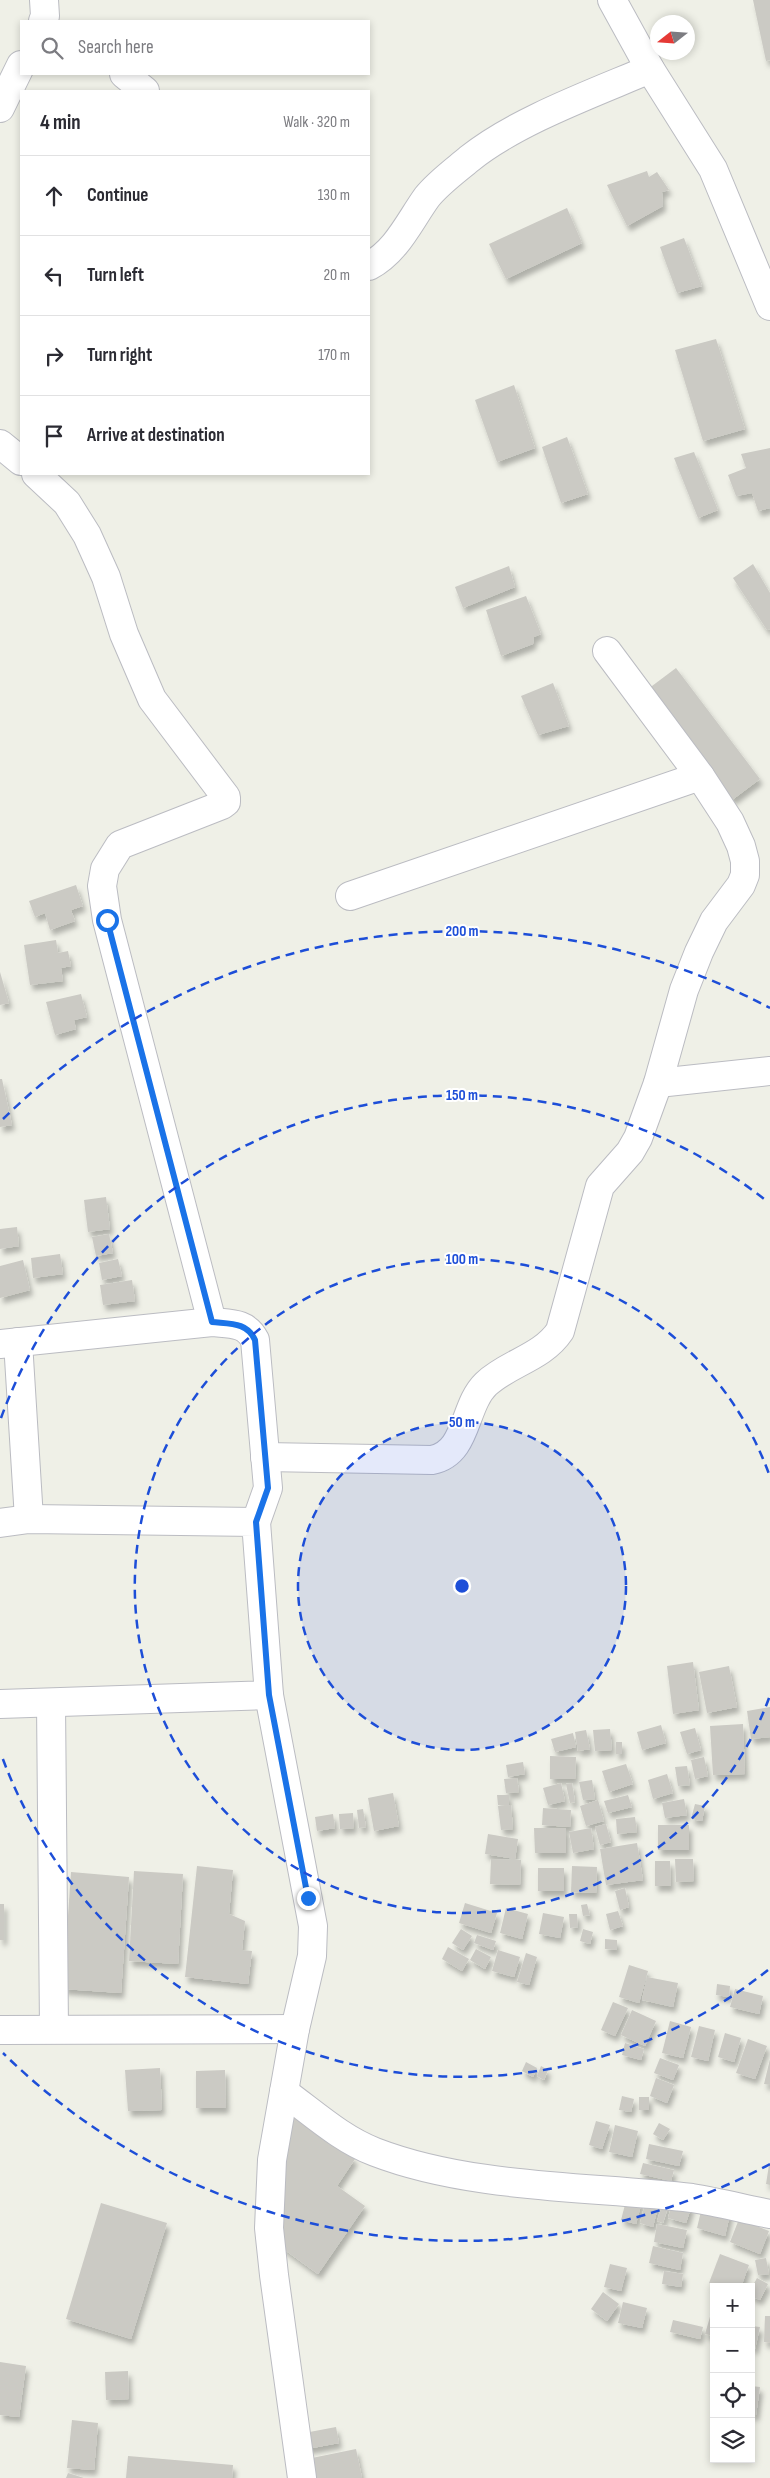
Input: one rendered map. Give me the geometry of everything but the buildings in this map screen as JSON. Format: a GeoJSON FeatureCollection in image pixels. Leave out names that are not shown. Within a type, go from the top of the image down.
{"type":"FeatureCollection","features":[{"type":"Feature","properties":{"kind":"street"},"geometry":{"type":"LineString","coordinates":[[612,0],[650,69],[713,169],[770,306]]}},
{"type":"Feature","properties":{"kind":"street"},"geometry":{"type":"LineString","coordinates":[[0,108],[20,67]]}},
{"type":"Feature","properties":{"kind":"street"},"geometry":{"type":"LineString","coordinates":[[370,265],[378,261],[403,236],[428,196],[470,158],[508,133],[650,69]]}},
{"type":"Feature","properties":{"kind":"street"},"geometry":{"type":"LineString","coordinates":[[125,75],[144,90]]}},
{"type":"Feature","properties":{"kind":"street"},"geometry":{"type":"LineString","coordinates":[[0,444],[20,460]]}},
{"type":"Feature","properties":{"kind":"street"},"geometry":{"type":"LineString","coordinates":[[37,475],[67,503],[87,535],[106,577],[124,634],[152,699],[181,734],[226,797],[226,802],[222,805],[120,845],[105,869],[102,886],[107,920],[212,1322]]}},
{"type":"Feature","properties":{"kind":"street"},"geometry":{"type":"LineString","coordinates":[[265,1457],[432,1460],[442,1458],[449,1453],[485,1385],[544,1349],[554,1341],[560,1331],[600,1186],[630,1152],[638,1138],[658,1083],[684,990],[699,952],[714,920],[741,885],[745,875],[745,861],[741,846],[730,822],[700,776],[607,651]]}},
{"type":"Feature","properties":{"kind":"street"},"geometry":{"type":"LineString","coordinates":[[350,896],[700,776]]}},
{"type":"Feature","properties":{"kind":"street"},"geometry":{"type":"LineString","coordinates":[[658,1083],[770,1071]]}},
{"type":"Feature","properties":{"kind":"street"},"geometry":{"type":"LineString","coordinates":[[29,1519],[9,1343],[212,1322],[242,1325],[250,1330],[255,1340],[268,1488],[256,1522],[269,1695],[313,1926],[312,1956],[295,2029],[272,2160],[270,2228],[274,2275],[302,2478]]}},
{"type":"Feature","properties":{"kind":"street"},"geometry":{"type":"LineString","coordinates":[[0,1522],[29,1519],[256,1522]]}},
{"type":"Feature","properties":{"kind":"street"},"geometry":{"type":"LineString","coordinates":[[0,1704],[269,1695]]}},
{"type":"Feature","properties":{"kind":"street"},"geometry":{"type":"LineString","coordinates":[[51,1703],[54,2029]]}},
{"type":"Feature","properties":{"kind":"street"},"geometry":{"type":"LineString","coordinates":[[0,2030],[295,2029]]}},
{"type":"Feature","properties":{"kind":"street"},"geometry":{"type":"LineString","coordinates":[[284,2092],[348,2139],[375,2152],[421,2166],[482,2178],[694,2199],[770,2214]]}},
{"type":"Feature","properties":{"kind":"route"},"geometry":{"type":"LineString","coordinates":[[107,920],[212,1322],[242,1325],[250,1330],[255,1340],[268,1488],[256,1522],[269,1695],[308,1898]]}}]}
